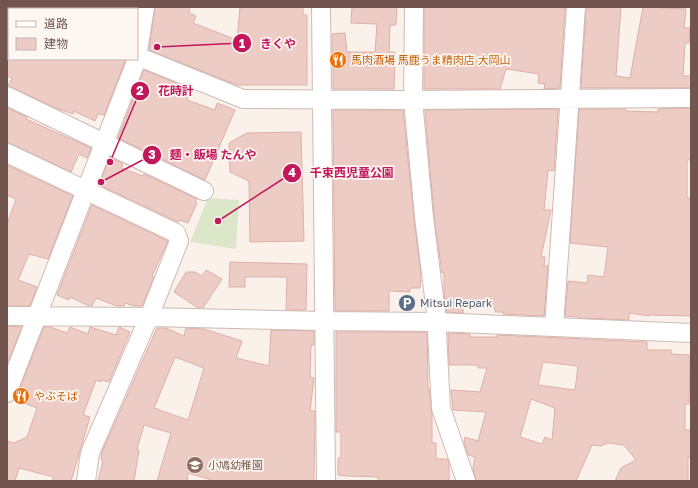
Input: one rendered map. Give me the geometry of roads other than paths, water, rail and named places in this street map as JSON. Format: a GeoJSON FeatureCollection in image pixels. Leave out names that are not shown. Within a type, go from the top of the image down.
{"type":"FeatureCollection","features":[{"type":"Feature","properties":{"kind":"street"},"geometry":{"type":"LineString","coordinates":[[138,51],[145,7]]}},
{"type":"Feature","properties":{"kind":"street"},"geometry":{"type":"LineString","coordinates":[[322,7],[326,481]]}},
{"type":"Feature","properties":{"kind":"street"},"geometry":{"type":"LineString","coordinates":[[414,7],[413,100],[436,322],[441,408],[466,481]]}},
{"type":"Feature","properties":{"kind":"street"},"geometry":{"type":"LineString","coordinates":[[554,328],[576,7]]}},
{"type":"Feature","properties":{"kind":"street"},"geometry":{"type":"LineString","coordinates":[[138,57],[243,99],[413,100],[691,98]]}},
{"type":"Feature","properties":{"kind":"street"},"geometry":{"type":"LineString","coordinates":[[7,393],[136,60]]}},
{"type":"Feature","properties":{"kind":"street"},"geometry":{"type":"LineString","coordinates":[[7,96],[204,191]]}},
{"type":"Feature","properties":{"kind":"street"},"geometry":{"type":"LineString","coordinates":[[7,153],[176,232],[179,241],[149,317],[90,453],[86,481]]}},
{"type":"Feature","properties":{"kind":"street"},"geometry":{"type":"LineString","coordinates":[[7,316],[436,322],[691,333]]}},
{"type":"Feature","properties":{"kind":"place","name":"きくや"},"geometry":{"type":"Point","coordinates":[157,47]}},
{"type":"Feature","properties":{"kind":"place","name":"馬肉酒場 馬鹿うま精肉店 大岡山"},"geometry":{"type":"Point","coordinates":[338,60]}},
{"type":"Feature","properties":{"kind":"place","name":"花時計"},"geometry":{"type":"Point","coordinates":[110,162]}},
{"type":"Feature","properties":{"kind":"place","name":"麺・飯場 たんや"},"geometry":{"type":"Point","coordinates":[101,182]}},
{"type":"Feature","properties":{"kind":"place","name":"千束西児童公園"},"geometry":{"type":"Point","coordinates":[218,221]}},
{"type":"Feature","properties":{"kind":"place","name":"Mitsui Repark"},"geometry":{"type":"Point","coordinates":[407,303]}},
{"type":"Feature","properties":{"kind":"place","name":"やぶそば"},"geometry":{"type":"Point","coordinates":[21,396]}},
{"type":"Feature","properties":{"kind":"place","name":"小鳩幼稚園"},"geometry":{"type":"Point","coordinates":[195,465]}}]}
